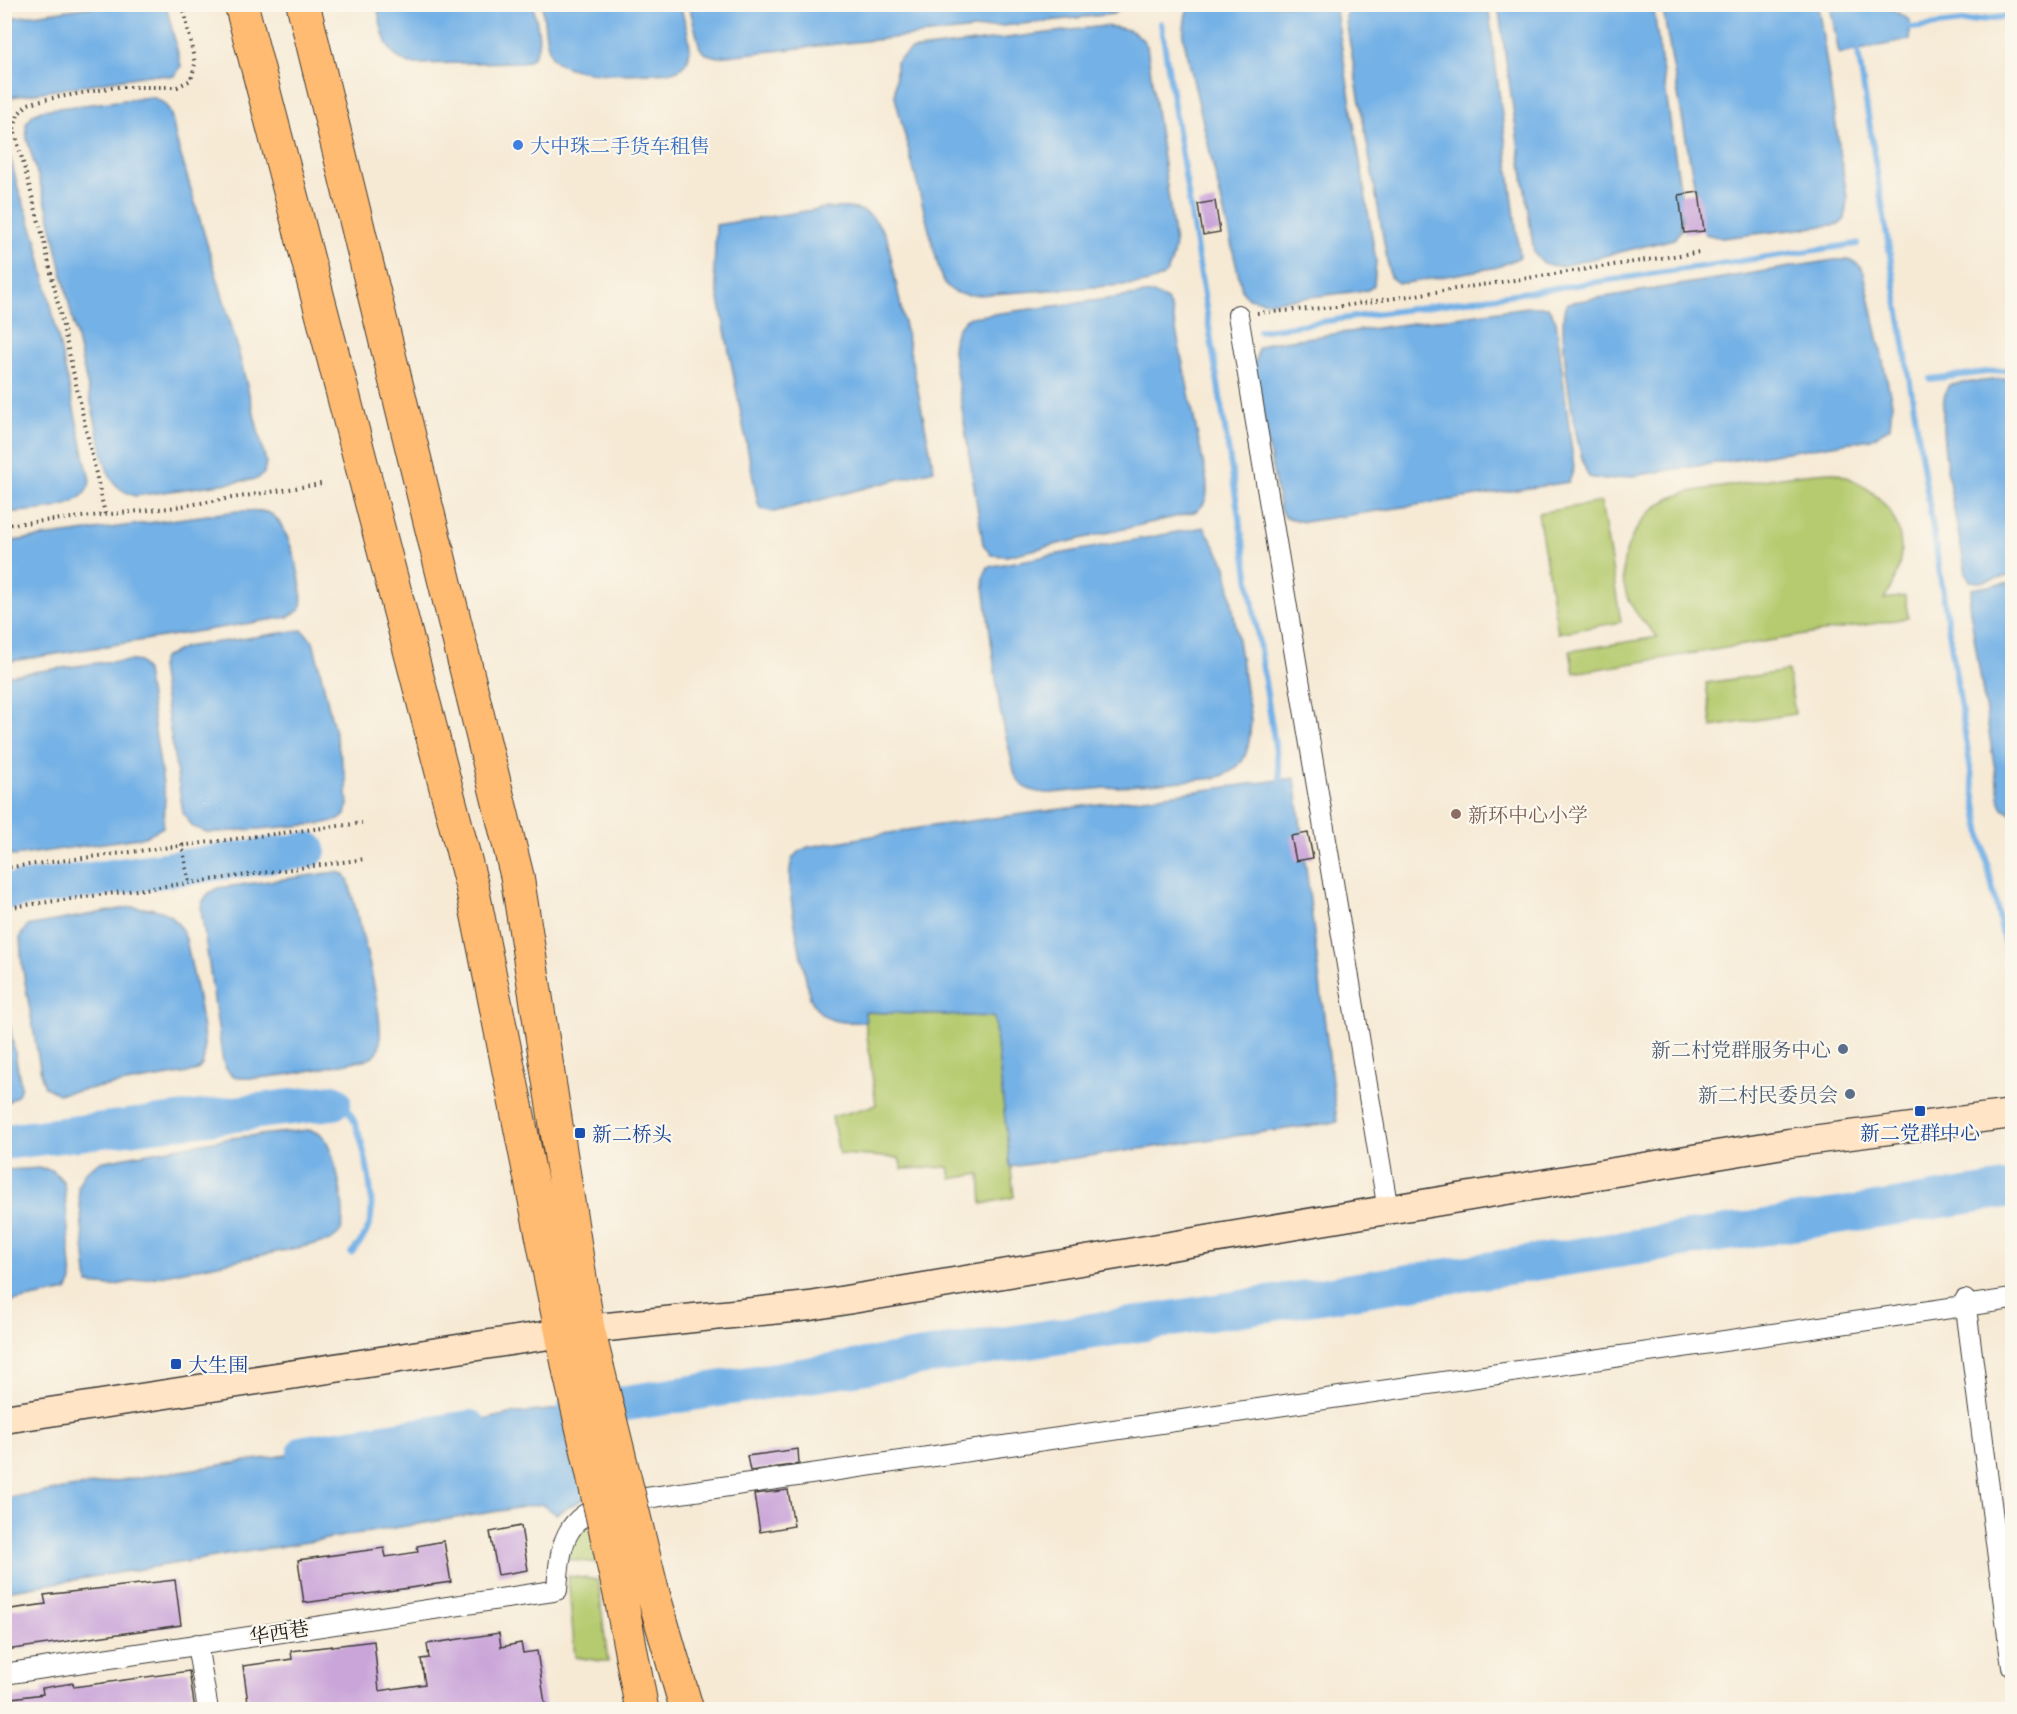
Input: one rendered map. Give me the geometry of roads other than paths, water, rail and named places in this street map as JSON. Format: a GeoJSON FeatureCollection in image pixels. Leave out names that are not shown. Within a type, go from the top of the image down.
{"type":"FeatureCollection","features":[{"type":"Feature","properties":{"kind":"highway"},"geometry":{"type":"LineString","coordinates":[[241,4],[472,887],[584,1370],[687,1710]]}},
{"type":"Feature","properties":{"kind":"highway"},"geometry":{"type":"LineString","coordinates":[[303,4],[517,876],[574,1331]]}},
{"type":"Feature","properties":{"kind":"highway"},"geometry":{"type":"LineString","coordinates":[[584,1370],[621,1598],[642,1710]]}},
{"type":"Feature","properties":{"kind":"street"},"geometry":{"type":"LineString","coordinates":[[1238,315],[1388,1210]]}},
{"type":"Feature","properties":{"kind":"street"},"geometry":{"type":"LineString","coordinates":[[4,1419],[574,1331],[810,1306],[1789,1143],[2013,1114]]}},
{"type":"Feature","properties":{"kind":"street","name":"华西巷"},"geometry":{"type":"LineString","coordinates":[[4,1674],[555,1591],[562,1549],[573,1524],[583,1514],[612,1503],[2013,1299]]}},
{"type":"Feature","properties":{"kind":"street"},"geometry":{"type":"LineString","coordinates":[[1965,1300],[2013,1667]]}},
{"type":"Feature","properties":{"kind":"street"},"geometry":{"type":"LineString","coordinates":[[197,1644],[208,1710]]}},
{"type":"Feature","properties":{"kind":"water"},"geometry":{"type":"Polygon","coordinates":[[[112,4],[166,5],[181,66],[175,76],[148,75],[5,98],[5,19],[112,4]]]}},
{"type":"Feature","properties":{"kind":"water"},"geometry":{"type":"Polygon","coordinates":[[[689,4],[1126,5],[1113,14],[717,57],[704,53],[700,48],[689,4]]]}},
{"type":"Feature","properties":{"kind":"water"},"geometry":{"type":"Polygon","coordinates":[[[1194,4],[1335,5],[1376,261],[1374,285],[1368,290],[1268,302],[1248,298],[1242,290],[1183,36],[1186,13],[1194,4]]]}},
{"type":"Feature","properties":{"kind":"water"},"geometry":{"type":"Polygon","coordinates":[[[377,5],[533,5],[539,42],[534,56],[529,61],[410,64],[401,60],[389,48],[377,5]]]}},
{"type":"Feature","properties":{"kind":"water"},"geometry":{"type":"Polygon","coordinates":[[[542,5],[680,5],[690,43],[687,61],[681,68],[672,72],[607,74],[572,69],[559,63],[551,55],[542,5]]]}},
{"type":"Feature","properties":{"kind":"water"},"geometry":{"type":"Polygon","coordinates":[[[1347,5],[1488,5],[1520,257],[1498,267],[1406,283],[1398,283],[1390,277],[1346,21],[1347,5]]]}},
{"type":"Feature","properties":{"kind":"water"},"geometry":{"type":"Polygon","coordinates":[[[1498,5],[1653,5],[1682,202],[1681,230],[1674,239],[1562,266],[1545,264],[1536,256],[1498,5]]]}},
{"type":"Feature","properties":{"kind":"water"},"geometry":{"type":"Polygon","coordinates":[[[1662,5],[1818,5],[1847,198],[1845,219],[1840,224],[1722,238],[1705,234],[1702,228],[1662,5]]]}},
{"type":"Feature","properties":{"kind":"water"},"geometry":{"type":"Polygon","coordinates":[[[1830,5],[1884,5],[1910,20],[1910,40],[1839,54],[1830,5]]]}},
{"type":"Feature","properties":{"kind":"water"},"geometry":{"type":"Polygon","coordinates":[[[1104,26],[1134,32],[1147,46],[1175,243],[1169,267],[1156,280],[1139,284],[978,295],[960,294],[951,290],[941,277],[895,97],[896,62],[910,50],[1104,26]]]}},
{"type":"Feature","properties":{"kind":"water"},"geometry":{"type":"Polygon","coordinates":[[[151,97],[164,103],[172,119],[235,338],[266,462],[264,473],[257,479],[135,496],[114,483],[104,460],[49,214],[27,139],[26,124],[33,114],[42,110],[151,97]]]}},
{"type":"Feature","properties":{"kind":"water"},"geometry":{"type":"Polygon","coordinates":[[[4,133],[18,188],[36,239],[90,481],[86,491],[78,499],[68,504],[42,510],[5,513],[4,133]]]}},
{"type":"Feature","properties":{"kind":"water"},"geometry":{"type":"Polygon","coordinates":[[[826,208],[863,211],[875,220],[887,238],[934,470],[774,512],[761,509],[758,504],[714,272],[716,225],[826,208]]]}},
{"type":"Feature","properties":{"kind":"water"},"geometry":{"type":"Polygon","coordinates":[[[1834,260],[1856,262],[1864,273],[1892,403],[1890,427],[1871,439],[1606,480],[1589,477],[1573,418],[1565,360],[1563,334],[1567,303],[1834,260]]]}},
{"type":"Feature","properties":{"kind":"water"},"geometry":{"type":"Polygon","coordinates":[[[1153,293],[1167,300],[1172,311],[1206,476],[1207,493],[1202,507],[1192,513],[1007,556],[991,555],[983,544],[953,351],[955,335],[959,327],[971,317],[1153,293]]]}},
{"type":"Feature","properties":{"kind":"water"},"geometry":{"type":"Polygon","coordinates":[[[1528,307],[1548,307],[1556,321],[1574,468],[1569,482],[1304,522],[1285,517],[1280,510],[1254,368],[1258,348],[1269,343],[1528,307]]]}},
{"type":"Feature","properties":{"kind":"water"},"geometry":{"type":"Polygon","coordinates":[[[2012,378],[2012,575],[1980,582],[1970,581],[1966,573],[1948,476],[1944,447],[1944,400],[1949,385],[2012,378]]]}},
{"type":"Feature","properties":{"kind":"water"},"geometry":{"type":"Polygon","coordinates":[[[238,511],[264,511],[278,520],[290,544],[299,574],[302,601],[300,610],[288,617],[5,662],[5,542],[238,511]]]}},
{"type":"Feature","properties":{"kind":"water"},"geometry":{"type":"Polygon","coordinates":[[[1204,527],[1226,566],[1251,720],[1247,749],[1240,763],[1226,774],[1216,778],[1051,793],[1034,791],[1025,787],[1015,775],[1000,710],[983,578],[988,567],[1204,527]]]}},
{"type":"Feature","properties":{"kind":"water"},"geometry":{"type":"Polygon","coordinates":[[[2012,582],[2012,814],[2003,808],[2000,802],[1969,604],[1972,589],[2012,582]]]}},
{"type":"Feature","properties":{"kind":"water"},"geometry":{"type":"Polygon","coordinates":[[[302,630],[313,641],[346,779],[348,805],[345,815],[339,820],[320,824],[208,833],[193,827],[183,813],[160,667],[163,658],[185,647],[302,630]]]}},
{"type":"Feature","properties":{"kind":"water"},"geometry":{"type":"Polygon","coordinates":[[[105,662],[140,662],[146,671],[165,798],[163,827],[145,837],[14,856],[5,853],[5,676],[105,662]]]}},
{"type":"Feature","properties":{"kind":"water"},"geometry":{"type":"Polygon","coordinates":[[[1295,778],[1337,1122],[1010,1167],[994,1017],[865,1012],[866,1022],[840,1022],[821,1013],[810,998],[795,926],[790,885],[793,858],[808,847],[925,827],[1295,778]]]}},
{"type":"Feature","properties":{"kind":"water"},"geometry":{"type":"Polygon","coordinates":[[[336,872],[344,874],[348,879],[370,967],[379,1017],[378,1051],[375,1056],[367,1060],[294,1073],[258,1078],[234,1076],[228,1072],[223,1062],[201,909],[204,899],[218,888],[336,872]]]}},
{"type":"Feature","properties":{"kind":"water"},"geometry":{"type":"Polygon","coordinates":[[[132,907],[165,912],[176,922],[186,939],[202,1020],[203,1064],[194,1072],[58,1094],[45,1087],[42,1079],[22,965],[20,937],[27,926],[132,907]]]}},
{"type":"Feature","properties":{"kind":"water"},"geometry":{"type":"Polygon","coordinates":[[[5,975],[6,1006],[21,1086],[18,1095],[5,1104],[5,975]]]}},
{"type":"Feature","properties":{"kind":"water"},"geometry":{"type":"Polygon","coordinates":[[[308,1130],[319,1133],[325,1139],[337,1172],[343,1218],[341,1232],[330,1241],[111,1286],[88,1284],[78,1186],[85,1172],[99,1162],[230,1138],[308,1130]]]}},
{"type":"Feature","properties":{"kind":"water"},"geometry":{"type":"Polygon","coordinates":[[[42,1168],[52,1170],[64,1182],[72,1281],[67,1291],[5,1303],[5,1170],[42,1168]]]}},
{"type":"Feature","properties":{"kind":"water"},"geometry":{"type":"Polygon","coordinates":[[[580,1407],[600,1490],[556,1514],[542,1504],[5,1591],[5,1498],[352,1445],[365,1449],[508,1414],[580,1407]]]}},
{"type":"Feature","properties":{"kind":"waterway"},"geometry":{"type":"LineString","coordinates":[[1903,29],[2012,16]]}},
{"type":"Feature","properties":{"kind":"waterway"},"geometry":{"type":"LineString","coordinates":[[1161,23],[1281,783]]}},
{"type":"Feature","properties":{"kind":"waterway"},"geometry":{"type":"LineString","coordinates":[[1857,45],[1981,835],[2012,977]]}},
{"type":"Feature","properties":{"kind":"waterway"},"geometry":{"type":"LineString","coordinates":[[1259,331],[1857,244]]}},
{"type":"Feature","properties":{"kind":"waterway"},"geometry":{"type":"LineString","coordinates":[[1930,379],[2012,369]]}},
{"type":"Feature","properties":{"kind":"waterway"},"geometry":{"type":"LineString","coordinates":[[4,892],[308,850]]}},
{"type":"Feature","properties":{"kind":"waterway"},"geometry":{"type":"LineString","coordinates":[[333,1102],[348,1110],[351,1115],[360,1136],[369,1180],[370,1222],[364,1236],[351,1253]]}},
{"type":"Feature","properties":{"kind":"waterway"},"geometry":{"type":"LineString","coordinates":[[4,1142],[333,1102]]}},
{"type":"Feature","properties":{"kind":"waterway"},"geometry":{"type":"LineString","coordinates":[[575,1411],[2012,1189]]}},
{"type":"Feature","properties":{"kind":"waterway"},"geometry":{"type":"LineString","coordinates":[[305,1453],[470,1428]]}},
{"type":"Feature","properties":{"kind":"place","name":"大中珠二手货车租售"},"geometry":{"type":"Point","coordinates":[518,145]}},
{"type":"Feature","properties":{"kind":"place","name":"新环中心小学"},"geometry":{"type":"Point","coordinates":[1456,814]}},
{"type":"Feature","properties":{"kind":"place","name":"新二村党群服务中心"},"geometry":{"type":"Point","coordinates":[1843,1049]}},
{"type":"Feature","properties":{"kind":"place","name":"新二村民委员会"},"geometry":{"type":"Point","coordinates":[1850,1094]}},
{"type":"Feature","properties":{"kind":"place","name":"新二党群中心"},"geometry":{"type":"Point","coordinates":[1920,1111]}},
{"type":"Feature","properties":{"kind":"place","name":"新二桥头"},"geometry":{"type":"Point","coordinates":[580,1133]}},
{"type":"Feature","properties":{"kind":"place","name":"大生围"},"geometry":{"type":"Point","coordinates":[176,1364]}}]}
